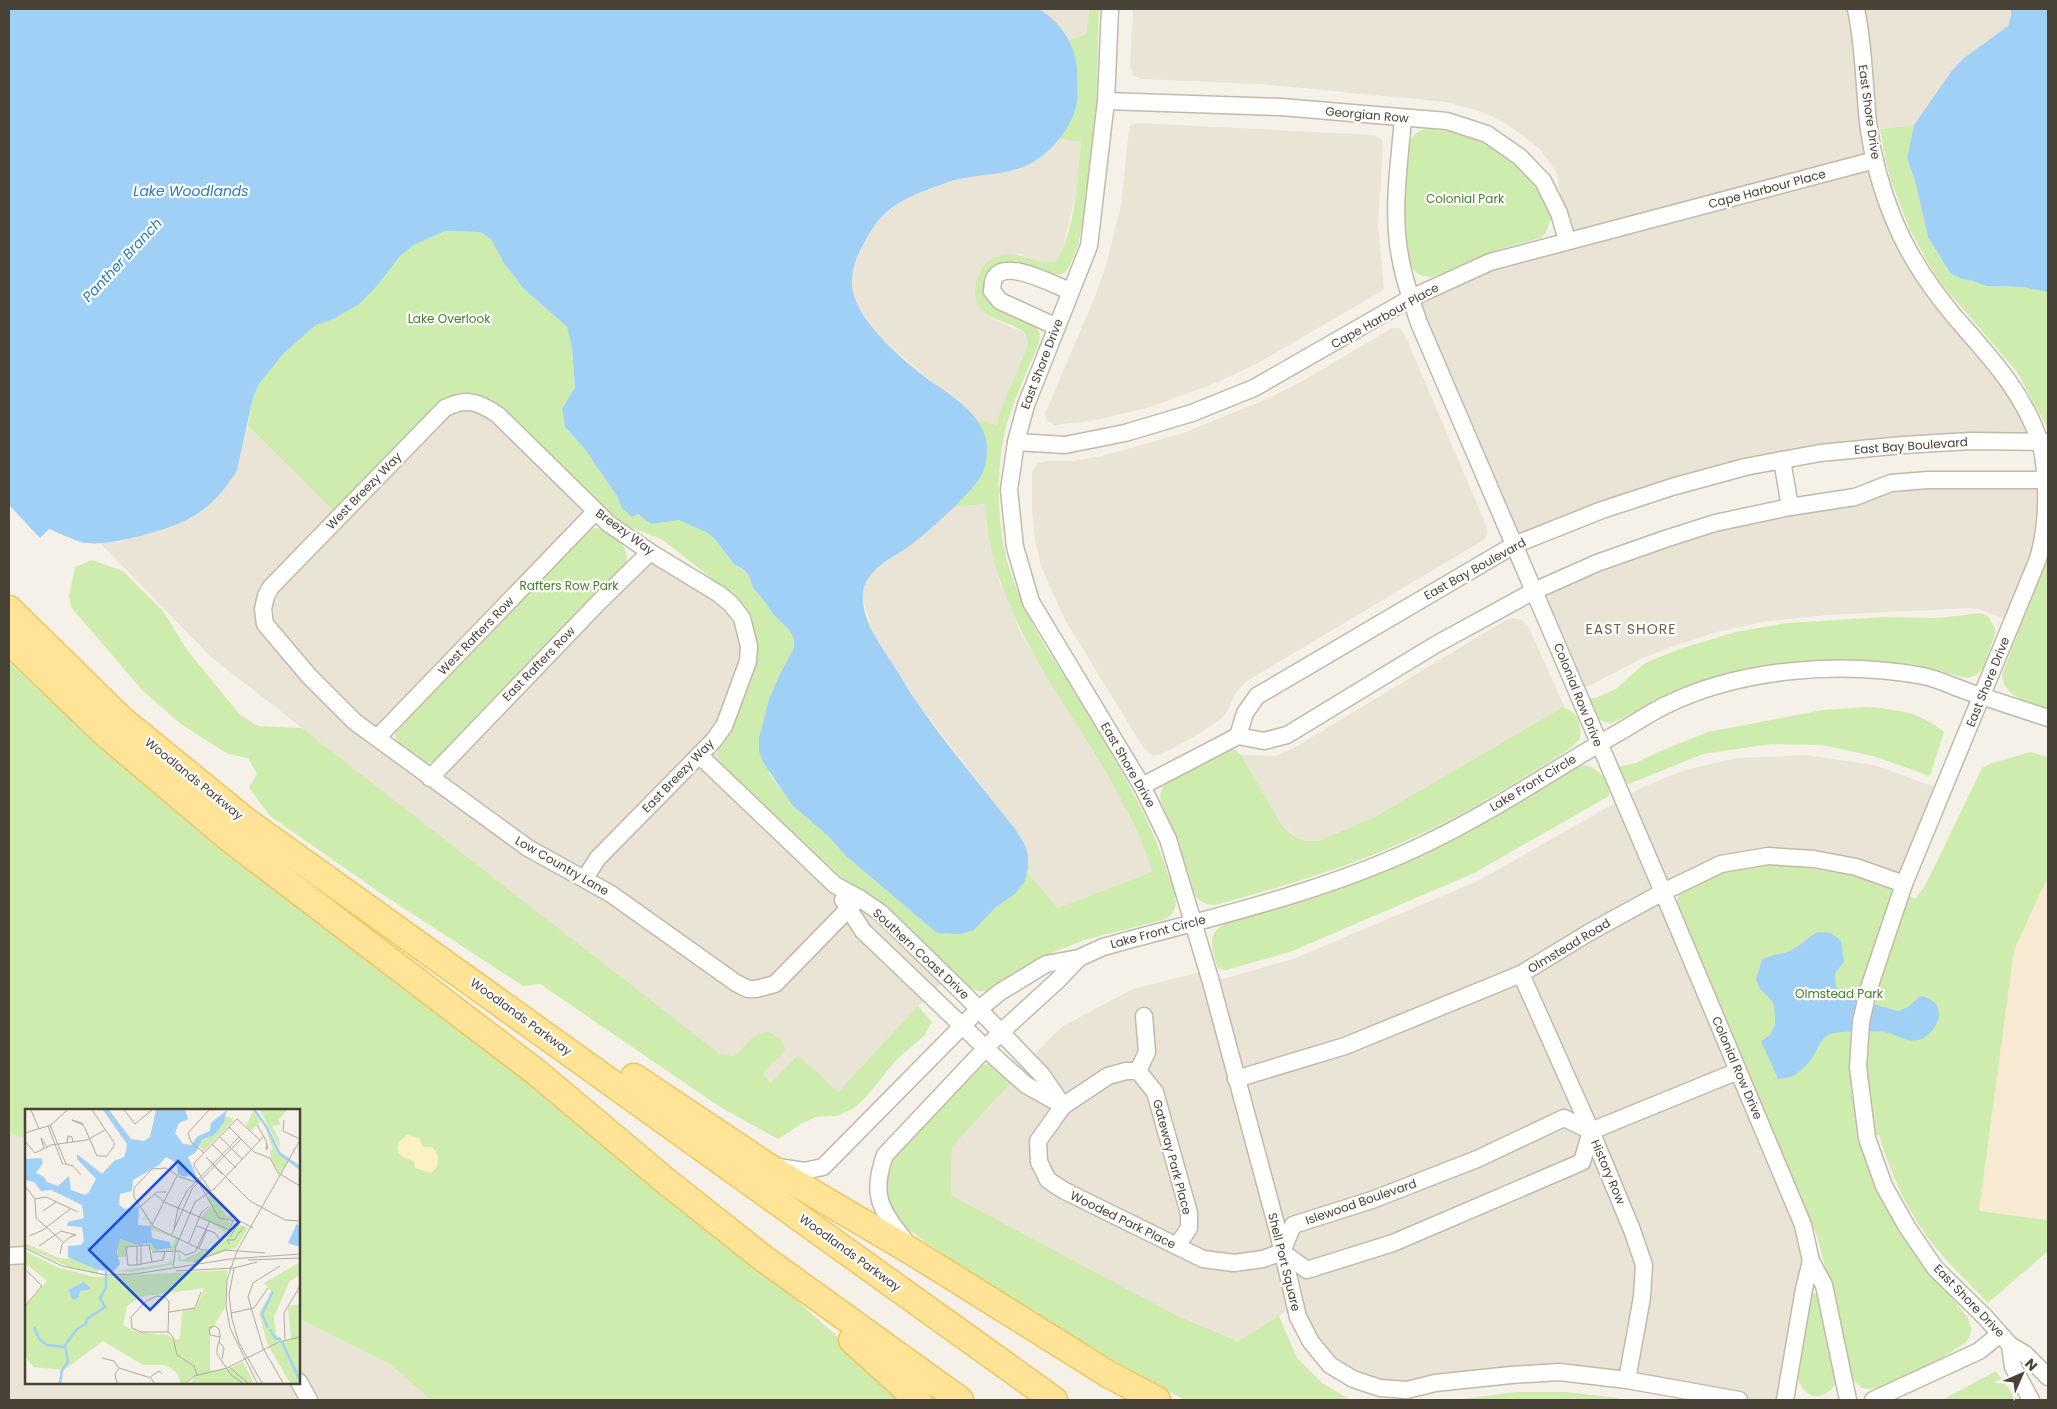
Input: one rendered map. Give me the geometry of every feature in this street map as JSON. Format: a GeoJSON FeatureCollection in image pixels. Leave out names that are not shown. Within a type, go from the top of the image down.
{"type":"FeatureCollection","features":[{"type":"Feature","properties":{"kind":"main road","name":"Woodlands Parkway"},"geometry":{"type":"LineString","coordinates":[[9,610],[121,719],[246,821],[1054,1400]]}},
{"type":"Feature","properties":{"kind":"main road","name":"Woodlands Parkway"},"geometry":{"type":"LineString","coordinates":[[9,641],[107,735],[230,839],[536,1072],[667,1182],[763,1258],[960,1400]]}},
{"type":"Feature","properties":{"kind":"main road"},"geometry":{"type":"LineString","coordinates":[[365,905],[405,924],[767,1166],[916,1254],[1108,1374],[1157,1400]]}},
{"type":"Feature","properties":{"kind":"main road"},"geometry":{"type":"LineString","coordinates":[[763,1258],[918,1400]]}},
{"type":"Feature","properties":{"kind":"street","name":"East Shore Drive"},"geometry":{"type":"LineString","coordinates":[[1110,9],[1106,101],[1089,246],[1026,404],[1016,442],[1009,490],[1015,547],[1031,602],[1142,786],[1168,839],[1192,922]]}},
{"type":"Feature","properties":{"kind":"street","name":"East Shore Drive"},"geometry":{"type":"LineString","coordinates":[[1856,9],[1868,124],[1875,160],[1894,220],[1909,252],[1930,285],[2007,376],[2018,394],[2044,442],[2047,480],[2046,523],[2041,547],[1904,884],[1868,991],[1861,1022],[1859,1048],[1861,1098],[1867,1138],[1884,1186],[1907,1226],[1935,1268],[2005,1339],[2025,1354],[2048,1377]]}},
{"type":"Feature","properties":{"kind":"street","name":"Georgian Row"},"geometry":{"type":"LineString","coordinates":[[1106,101],[1281,108],[1447,121],[1488,134],[1520,157],[1543,181],[1559,212],[1567,240]]}},
{"type":"Feature","properties":{"kind":"street","name":"Colonial Row Drive"},"geometry":{"type":"LineString","coordinates":[[1403,118],[1397,234],[1411,298],[1419,323],[1663,892],[1803,1226],[1811,1261],[1824,1285],[1848,1400]]}},
{"type":"Feature","properties":{"kind":"street","name":"Cape Harbour Place"},"geometry":{"type":"LineString","coordinates":[[1016,442],[1065,445],[1125,433],[1192,413],[1254,388],[1411,298],[1490,262],[1567,240],[1875,160]]}},
{"type":"Feature","properties":{"kind":"street"},"geometry":{"type":"LineString","coordinates":[[1057,327],[1000,301],[992,291],[994,279],[1002,271],[1016,270],[1070,291]]}},
{"type":"Feature","properties":{"kind":"street","name":"West Breezy Way"},"geometry":{"type":"LineString","coordinates":[[263,609],[266,596],[271,587],[445,408],[458,402],[471,402],[484,406]]}},
{"type":"Feature","properties":{"kind":"street","name":"Breezy Way"},"geometry":{"type":"LineString","coordinates":[[484,406],[498,415],[609,524],[650,552],[719,594],[731,604],[742,618],[749,646],[748,661]]}},
{"type":"Feature","properties":{"kind":"street","name":"East Bay Boulevard"},"geometry":{"type":"LineString","coordinates":[[1238,736],[1245,714],[1258,696],[1514,545],[1602,510],[1700,478],[1820,453],[1903,444],[1970,441],[2044,442]]}},
{"type":"Feature","properties":{"kind":"street"},"geometry":{"type":"LineString","coordinates":[[1782,460],[1790,507]]}},
{"type":"Feature","properties":{"kind":"street"},"geometry":{"type":"LineString","coordinates":[[1142,786],[1238,736],[1264,741],[1287,735],[1435,645],[1534,591],[1597,563],[1665,539],[1715,523],[1790,507],[1855,497],[1891,483],[1928,480],[2047,480]]}},
{"type":"Feature","properties":{"kind":"street","name":"West Rafters Row"},"geometry":{"type":"LineString","coordinates":[[377,738],[595,512]]}},
{"type":"Feature","properties":{"kind":"street","name":"East Rafters Row"},"geometry":{"type":"LineString","coordinates":[[430,778],[597,604],[650,552]]}},
{"type":"Feature","properties":{"kind":"street","name":"Low Country Lane"},"geometry":{"type":"LineString","coordinates":[[263,609],[266,624],[309,676],[355,722],[528,848],[611,894],[736,984],[756,990],[775,984],[859,898]]}},
{"type":"Feature","properties":{"kind":"street","name":"East Breezy Way"},"geometry":{"type":"LineString","coordinates":[[585,878],[598,858],[699,755],[724,726],[748,661]]}},
{"type":"Feature","properties":{"kind":"street","name":"Lake Front Circle"},"geometry":{"type":"LineString","coordinates":[[767,1166],[804,1171],[823,1167],[979,1009],[1000,992],[1046,964],[1079,958],[1103,947],[1275,900],[1378,865],[1427,843],[1471,820],[1665,705],[1714,687],[1773,674],[1834,668],[1882,670],[1926,677],[2048,718]]}},
{"type":"Feature","properties":{"kind":"street","name":"Southern Coast Drive"},"geometry":{"type":"LineString","coordinates":[[699,755],[835,885],[859,898],[881,914],[979,1009],[1042,1074],[1063,1106]]}},
{"type":"Feature","properties":{"kind":"street","name":"Olmstead Road"},"geometry":{"type":"LineString","coordinates":[[1236,1079],[1346,1046],[1521,974],[1590,932],[1663,892],[1721,864],[1768,856],[1814,859],[1856,867],[1904,884]]}},
{"type":"Feature","properties":{"kind":"street","name":"Southern Coast Drive"},"geometry":{"type":"LineString","coordinates":[[835,885],[848,910],[863,931],[1026,1085],[1063,1106]]}},
{"type":"Feature","properties":{"kind":"street","name":"Shell Port Square"},"geometry":{"type":"LineString","coordinates":[[1192,922],[1211,982],[1298,1317],[1311,1342],[1330,1365],[1353,1379],[1380,1388],[1407,1390],[1435,1383],[1511,1374],[1549,1373],[1627,1380],[1739,1400]]}},
{"type":"Feature","properties":{"kind":"street","name":"Lake Front Circle"},"geometry":{"type":"LineString","coordinates":[[916,1254],[885,1215],[879,1201],[880,1169],[885,1155],[986,1047],[1079,958]]}},
{"type":"Feature","properties":{"kind":"street","name":"History Row"},"geometry":{"type":"LineString","coordinates":[[1521,974],[1591,1131],[1632,1230],[1644,1265],[1642,1297],[1627,1380]]}},
{"type":"Feature","properties":{"kind":"street"},"geometry":{"type":"LineString","coordinates":[[1063,1106],[1108,1076],[1126,1071],[1138,1071],[1147,1052],[1144,1016]]}},
{"type":"Feature","properties":{"kind":"street","name":"Gateway Park Place"},"geometry":{"type":"LineString","coordinates":[[1138,1071],[1155,1092],[1189,1213],[1189,1228],[1177,1246]]}},
{"type":"Feature","properties":{"kind":"street"},"geometry":{"type":"LineString","coordinates":[[1282,1252],[1307,1270],[1393,1243],[1582,1162],[1591,1131],[1738,1071]]}},
{"type":"Feature","properties":{"kind":"street","name":"Wooded Park Place"},"geometry":{"type":"LineString","coordinates":[[1063,1106],[1038,1141],[1039,1162],[1048,1180],[1063,1190],[1203,1259],[1234,1263],[1264,1259],[1282,1252]]}},
{"type":"Feature","properties":{"kind":"street","name":"Islewood Boulevard"},"geometry":{"type":"LineString","coordinates":[[1282,1252],[1293,1225],[1372,1200],[1477,1159],[1564,1118],[1591,1131]]}},
{"type":"Feature","properties":{"kind":"street"},"geometry":{"type":"LineString","coordinates":[[9,1256],[25,1255]]}},
{"type":"Feature","properties":{"kind":"street","name":"Colonial Row Drive"},"geometry":{"type":"LineString","coordinates":[[1785,1400],[1804,1289],[1811,1261]]}},
{"type":"Feature","properties":{"kind":"street","name":"East Shore Drive"},"geometry":{"type":"LineString","coordinates":[[2005,1339],[2013,1367],[2031,1400]]}},
{"type":"Feature","properties":{"kind":"street"},"geometry":{"type":"LineString","coordinates":[[1873,1400],[2005,1339]]}},
{"type":"Feature","properties":{"kind":"street"},"geometry":{"type":"LineString","coordinates":[[300,1384],[309,1400]]}},
{"type":"Feature","properties":{"kind":"shaded area"},"geometry":{"type":"Polygon","coordinates":[[[1039,9],[1089,9],[1088,34],[1069,40],[1058,26],[1039,9]]]}},
{"type":"Feature","properties":{"kind":"shaded area"},"geometry":{"type":"Polygon","coordinates":[[[1133,9],[2011,9],[2008,26],[1979,47],[1914,125],[1870,130],[1883,191],[1954,315],[2040,443],[1769,462],[1514,545],[1411,298],[1567,240],[1557,173],[1540,149],[1514,129],[1492,116],[1445,102],[1262,84],[1141,79],[1134,76],[1130,67],[1133,9]]]}},
{"type":"Feature","properties":{"kind":"shaded area"},"geometry":{"type":"Polygon","coordinates":[[[1137,123],[1375,135],[1381,139],[1383,146],[1378,225],[1384,288],[1258,363],[1216,383],[1147,408],[1091,421],[1055,425],[1047,421],[1045,414],[1106,266],[1121,205],[1130,125],[1137,123]]]}},
{"type":"Feature","properties":{"kind":"shaded area"},"geometry":{"type":"Polygon","coordinates":[[[1058,139],[1081,140],[1077,187],[1062,253],[1056,261],[1047,263],[1041,263],[1020,254],[996,257],[977,303],[992,319],[1023,332],[1027,338],[1028,345],[998,415],[998,425],[975,419],[958,399],[936,385],[877,335],[854,300],[852,272],[865,240],[875,225],[899,202],[916,193],[960,178],[995,173],[1037,159],[1058,139]]]}},
{"type":"Feature","properties":{"kind":"shaded area"},"geometry":{"type":"Polygon","coordinates":[[[1392,328],[1399,328],[1404,333],[1486,525],[1487,533],[1485,539],[1247,681],[1236,692],[1222,718],[1199,734],[1160,755],[1153,756],[1143,747],[1065,620],[1041,566],[1035,539],[1032,510],[1032,472],[1037,464],[1046,461],[1073,461],[1102,456],[1183,433],[1260,402],[1299,383],[1392,328]]]}},
{"type":"Feature","properties":{"kind":"shaded area"},"geometry":{"type":"Polygon","coordinates":[[[471,402],[595,512],[377,738],[430,778],[650,552],[727,591],[740,601],[756,642],[722,765],[947,976],[838,1092],[772,1083],[763,1075],[757,1034],[734,1056],[720,1054],[211,657],[100,543],[119,542],[167,527],[192,518],[206,507],[231,480],[236,470],[248,426],[335,512],[445,408],[471,402]]]}},
{"type":"Feature","properties":{"kind":"shaded area"},"geometry":{"type":"Polygon","coordinates":[[[2045,480],[2046,500],[2013,622],[1979,609],[1971,608],[1826,615],[1762,622],[1717,632],[1677,645],[1643,658],[1577,692],[1534,591],[1597,563],[1877,487],[2045,480]]]}},
{"type":"Feature","properties":{"kind":"shaded area"},"geometry":{"type":"Polygon","coordinates":[[[986,504],[986,524],[1000,583],[1021,633],[1120,796],[1153,872],[1058,908],[1027,872],[1028,855],[1025,845],[1015,829],[918,704],[874,635],[864,604],[865,583],[871,573],[931,528],[953,507],[986,504]]]}},
{"type":"Feature","properties":{"kind":"shaded area"},"geometry":{"type":"Polygon","coordinates":[[[1514,618],[1522,620],[1528,626],[1565,708],[1561,708],[1361,824],[1319,841],[1307,841],[1297,838],[1281,824],[1241,755],[1277,756],[1294,748],[1506,620],[1514,618]]]}},
{"type":"Feature","properties":{"kind":"shaded area"},"geometry":{"type":"Polygon","coordinates":[[[1806,755],[1874,765],[1943,790],[1904,884],[1814,859],[1663,892],[1811,1261],[1785,1400],[1739,1400],[1559,1372],[1407,1390],[1330,1365],[1295,1306],[1239,1341],[1176,1315],[951,1195],[952,1147],[1038,1050],[1063,1026],[1133,989],[1208,970],[1212,982],[1293,959],[1478,881],[1643,787],[1685,770],[1737,758],[1806,755]]]}},
{"type":"Feature","properties":{"kind":"shaded area"},"geometry":{"type":"Polygon","coordinates":[[[2048,879],[2048,1220],[1979,1211],[2014,950],[2048,879]]]}},
{"type":"Feature","properties":{"kind":"shaded area"},"geometry":{"type":"Polygon","coordinates":[[[9,1133],[25,1139],[25,1384],[300,1384],[300,1320],[391,1365],[431,1400],[9,1400],[9,1133]]]}},
{"type":"Feature","properties":{"kind":"green space","name":"Lake Overlook"},"geometry":{"type":"Polygon","coordinates":[[[1089,9],[1099,9],[1096,117],[1087,199],[1080,238],[1074,255],[1066,272],[1044,273],[1014,261],[1005,262],[995,268],[986,282],[1035,325],[1040,334],[1039,343],[1016,398],[1005,431],[999,475],[1000,519],[1004,548],[1013,579],[1026,609],[1039,636],[1097,729],[1137,800],[1159,849],[1174,890],[1176,903],[1172,913],[1163,920],[1084,940],[1054,952],[1025,967],[991,989],[978,991],[947,976],[722,765],[718,757],[719,744],[756,642],[740,601],[663,540],[623,524],[531,439],[468,395],[335,512],[248,426],[253,398],[259,384],[284,353],[316,325],[331,320],[377,286],[401,255],[414,245],[445,231],[480,232],[491,239],[503,262],[523,288],[567,327],[572,348],[575,387],[562,409],[565,427],[584,448],[617,496],[622,508],[638,514],[651,524],[679,519],[714,538],[734,564],[749,576],[753,588],[773,614],[789,630],[794,639],[794,648],[769,699],[765,716],[769,773],[792,805],[829,837],[847,857],[937,933],[974,930],[1020,886],[1027,872],[1058,908],[1152,872],[1137,832],[1111,781],[1042,668],[1003,590],[991,548],[985,504],[953,507],[976,484],[980,425],[975,419],[998,425],[998,415],[1028,345],[1024,332],[990,316],[978,305],[975,296],[979,275],[989,261],[1007,254],[1038,261],[1056,261],[1068,236],[1077,187],[1081,141],[1058,139],[1066,128],[1071,116],[1077,91],[1076,65],[1069,40],[1087,34],[1089,9]]]}},
{"type":"Feature","properties":{"kind":"green space"},"geometry":{"type":"Polygon","coordinates":[[[1914,125],[1907,158],[1915,181],[1928,237],[1947,270],[1961,279],[1986,286],[2022,287],[2048,292],[2048,429],[2017,372],[1940,282],[1910,230],[1891,181],[1880,129],[1914,125]]]}},
{"type":"Feature","properties":{"kind":"green space","name":"Colonial Park"},"geometry":{"type":"Polygon","coordinates":[[[1427,128],[1471,135],[1499,150],[1525,172],[1543,199],[1551,218],[1546,233],[1540,238],[1500,249],[1432,277],[1418,274],[1412,268],[1407,245],[1405,227],[1406,168],[1411,139],[1421,130],[1427,128]]]}},
{"type":"Feature","properties":{"kind":"green space","name":"Rafters Row Park"},"geometry":{"type":"Polygon","coordinates":[[[598,528],[611,534],[625,549],[627,555],[624,568],[437,760],[431,762],[420,761],[396,742],[395,729],[589,529],[598,528]]]}},
{"type":"Feature","properties":{"kind":"green space"},"geometry":{"type":"Polygon","coordinates":[[[2048,552],[2048,709],[2012,694],[2007,689],[2002,675],[2048,552]]]}},
{"type":"Feature","properties":{"kind":"green space"},"geometry":{"type":"Polygon","coordinates":[[[92,560],[123,571],[163,611],[187,650],[240,715],[258,726],[302,728],[720,1054],[734,1056],[754,1037],[765,1032],[777,1037],[785,1050],[763,1074],[771,1083],[798,1055],[838,1092],[918,1006],[932,1022],[924,1036],[896,1060],[867,1096],[854,1108],[837,1116],[816,1117],[778,1139],[720,1107],[540,984],[523,986],[385,896],[270,816],[249,788],[257,774],[248,758],[228,754],[181,724],[143,691],[71,607],[69,596],[75,567],[92,560]]]}},
{"type":"Feature","properties":{"kind":"green space"},"geometry":{"type":"Polygon","coordinates":[[[1981,613],[1989,617],[1996,631],[1983,668],[1976,675],[1968,678],[1927,669],[1725,677],[1683,689],[1612,723],[1598,719],[1592,712],[1589,698],[1595,698],[1616,689],[1645,663],[1682,648],[1736,632],[1787,623],[1885,617],[1939,618],[1981,613]]]}},
{"type":"Feature","properties":{"kind":"green space"},"geometry":{"type":"Polygon","coordinates":[[[9,662],[152,792],[200,832],[254,870],[701,1216],[909,1400],[431,1400],[391,1365],[300,1320],[300,1109],[25,1109],[25,1139],[9,1133],[9,662]]]}},
{"type":"Feature","properties":{"kind":"green space"},"geometry":{"type":"Polygon","coordinates":[[[1867,707],[1907,713],[1925,720],[1944,732],[1930,776],[1873,756],[1822,745],[1771,744],[1703,754],[1629,784],[1624,782],[1617,767],[1636,763],[1708,732],[1823,710],[1867,707]]]}},
{"type":"Feature","properties":{"kind":"green space"},"geometry":{"type":"Polygon","coordinates":[[[1561,708],[1571,711],[1578,719],[1580,739],[1568,750],[1515,783],[1442,824],[1372,855],[1268,890],[1215,905],[1204,903],[1195,895],[1178,840],[1161,802],[1160,795],[1162,788],[1169,780],[1229,749],[1236,750],[1241,755],[1281,824],[1297,838],[1307,841],[1319,841],[1375,817],[1561,708]]]}},
{"type":"Feature","properties":{"kind":"green space","name":"Olmstead Park"},"geometry":{"type":"Polygon","coordinates":[[[2031,752],[2048,757],[2048,879],[2014,950],[1979,1211],[2048,1220],[2048,1251],[1988,1303],[1940,1253],[1918,1224],[1898,1187],[1879,1135],[1860,1139],[1874,1182],[1921,1259],[1968,1318],[1971,1328],[1970,1336],[1965,1343],[1925,1369],[1890,1385],[1871,1389],[1862,1388],[1854,1381],[1848,1366],[1838,1315],[1817,1236],[1676,903],[1681,890],[1694,881],[1737,867],[1770,862],[1875,879],[1915,899],[1925,886],[1982,768],[1992,763],[2031,752]]]}},
{"type":"Feature","properties":{"kind":"green space"},"geometry":{"type":"Polygon","coordinates":[[[1585,765],[1595,769],[1603,776],[1608,785],[1609,796],[1474,873],[1290,952],[1226,970],[1219,969],[1217,966],[1212,946],[1213,936],[1221,926],[1228,922],[1323,894],[1406,862],[1480,825],[1574,768],[1585,765]]]}},
{"type":"Feature","properties":{"kind":"green space"},"geometry":{"type":"Polygon","coordinates":[[[986,1064],[997,1066],[1012,1081],[952,1147],[951,1195],[1176,1315],[1238,1341],[1279,1316],[1297,1358],[1322,1383],[1351,1400],[1185,1400],[1035,1316],[1036,1313],[1033,1311],[1031,1313],[1006,1298],[900,1224],[887,1199],[885,1184],[892,1157],[976,1069],[986,1064]]]}},
{"type":"Feature","properties":{"kind":"green space"},"geometry":{"type":"Polygon","coordinates":[[[1811,1294],[1818,1294],[1837,1382],[1826,1394],[1819,1396],[1813,1396],[1803,1388],[1797,1373],[1811,1294]]]}},
{"type":"Feature","properties":{"kind":"green space"},"geometry":{"type":"Polygon","coordinates":[[[1996,1371],[2017,1400],[1942,1400],[1996,1371]]]}},
{"type":"Feature","properties":{"kind":"green space"},"geometry":{"type":"Polygon","coordinates":[[[1516,1392],[1565,1392],[1619,1398],[1618,1400],[1454,1400],[1516,1392]]]}},
{"type":"Feature","properties":{"kind":"sand"},"geometry":{"type":"Polygon","coordinates":[[[407,1135],[419,1138],[423,1147],[432,1147],[435,1150],[438,1164],[431,1173],[415,1168],[414,1161],[401,1156],[399,1153],[399,1141],[407,1135]]]}},
{"type":"Feature","properties":{"kind":"water","name":"Lake Woodlands"},"geometry":{"type":"Polygon","coordinates":[[[9,9],[1039,9],[1047,14],[1067,36],[1077,64],[1077,102],[1071,122],[1065,131],[1043,155],[1025,166],[1003,172],[954,180],[925,190],[894,206],[878,221],[861,248],[852,279],[855,299],[873,328],[885,342],[913,367],[967,408],[983,430],[986,439],[986,460],[979,480],[962,500],[929,530],[874,571],[865,585],[863,604],[869,623],[878,641],[929,720],[1015,829],[1025,845],[1028,855],[1028,867],[1025,881],[1016,893],[995,908],[974,930],[961,934],[937,933],[847,857],[829,837],[792,805],[763,762],[759,751],[759,738],[769,699],[794,648],[794,639],[789,630],[773,614],[753,588],[749,576],[744,570],[734,564],[714,538],[706,532],[679,520],[651,524],[638,514],[632,517],[622,508],[617,496],[584,448],[565,427],[562,409],[575,387],[572,348],[567,327],[523,288],[503,262],[491,239],[480,232],[445,231],[414,245],[401,255],[377,286],[358,305],[331,320],[316,325],[284,353],[259,384],[253,398],[237,470],[218,496],[199,513],[182,522],[154,532],[105,543],[81,542],[49,529],[40,538],[9,505],[9,9]]]}},
{"type":"Feature","properties":{"kind":"water"},"geometry":{"type":"Polygon","coordinates":[[[2011,9],[2048,9],[2048,292],[2022,287],[1986,286],[1961,279],[1949,272],[1928,237],[1915,181],[1907,158],[1914,125],[1951,72],[1964,58],[2008,26],[2011,9]]]}},
{"type":"Feature","properties":{"kind":"water"},"geometry":{"type":"Polygon","coordinates":[[[1818,932],[1831,933],[1841,941],[1844,962],[1835,973],[1836,987],[1844,996],[1898,1011],[1908,1007],[1920,996],[1929,998],[1935,1003],[1939,1015],[1934,1029],[1928,1035],[1916,1041],[1885,1032],[1835,1033],[1822,1040],[1809,1063],[1802,1069],[1793,1076],[1778,1079],[1761,1041],[1770,1035],[1775,1025],[1773,1002],[1760,989],[1756,979],[1762,960],[1792,950],[1818,932]]]}},
{"type":"Feature","properties":{"kind":"district","name":"EAST SHORE"},"geometry":{"type":"Point","coordinates":[1631,629]}},
{"type":"Feature","properties":{"kind":"water label","name":"Panther Branch"},"geometry":{"type":"Point","coordinates":[122,260]}}]}
